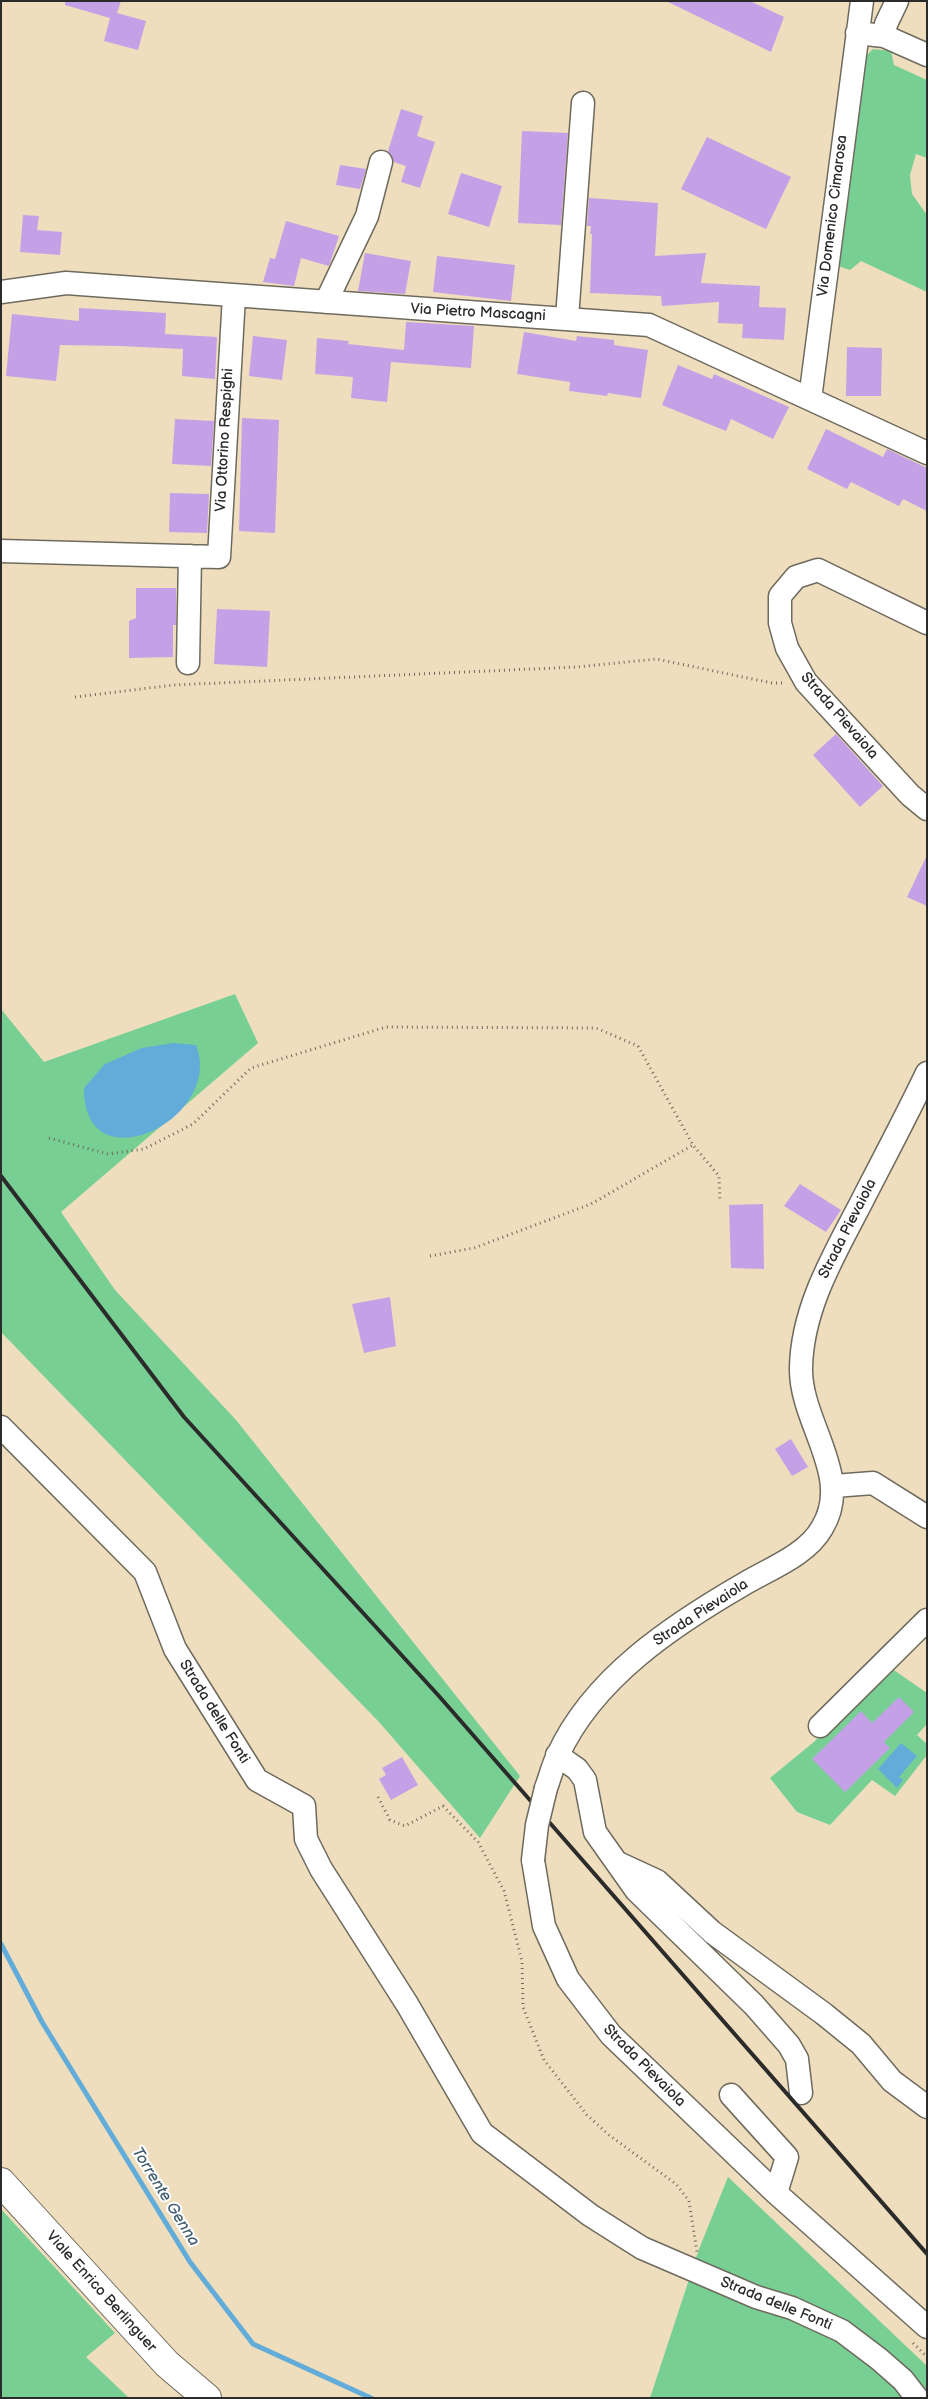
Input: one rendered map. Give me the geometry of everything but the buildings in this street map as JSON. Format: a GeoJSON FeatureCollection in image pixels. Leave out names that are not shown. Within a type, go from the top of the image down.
{"type":"FeatureCollection","features":[{"type":"Feature","properties":{"kind":"main road","name":"Viale Enrico Berlinguer"},"geometry":{"type":"LineString","coordinates":[[1,2182],[167,2364],[207,2398]]}},
{"type":"Feature","properties":{"kind":"street"},"geometry":{"type":"LineString","coordinates":[[885,30],[897,1]]}},
{"type":"Feature","properties":{"kind":"street","name":"Via Domenico Cimarosa"},"geometry":{"type":"LineString","coordinates":[[810,399],[859,16],[927,55]]}},
{"type":"Feature","properties":{"kind":"street"},"geometry":{"type":"LineString","coordinates":[[567,318],[583,103]]}},
{"type":"Feature","properties":{"kind":"street"},"geometry":{"type":"LineString","coordinates":[[326,302],[367,216],[381,162]]}},
{"type":"Feature","properties":{"kind":"street","name":"Via Pietro Mascagni"},"geometry":{"type":"LineString","coordinates":[[1,292],[66,284],[649,325],[927,453]]}},
{"type":"Feature","properties":{"kind":"street","name":"Via Ottorino Respighi"},"geometry":{"type":"LineString","coordinates":[[1,551],[219,557],[234,296]]}},
{"type":"Feature","properties":{"kind":"street"},"geometry":{"type":"LineString","coordinates":[[188,664],[190,556]]}},
{"type":"Feature","properties":{"kind":"street","name":"Strada Pievaiola"},"geometry":{"type":"LineString","coordinates":[[927,623],[818,570],[796,577],[780,596],[780,622],[787,648],[806,682],[910,795],[927,808]]}},
{"type":"Feature","properties":{"kind":"street","name":"Strada Pievaiola"},"geometry":{"type":"LineString","coordinates":[[927,1073],[820,1283],[807,1331],[801,1369],[807,1403],[834,1486],[832,1511],[821,1531],[798,1552],[671,1629],[619,1672],[579,1719],[558,1755],[546,1788],[537,1825],[533,1860],[544,1926],[568,1979],[611,2035],[776,2193],[927,2327]]}},
{"type":"Feature","properties":{"kind":"street"},"geometry":{"type":"LineString","coordinates":[[908,1113],[927,1090]]}},
{"type":"Feature","properties":{"kind":"street","name":"Strada delle Fonti"},"geometry":{"type":"LineString","coordinates":[[1,1427],[145,1572],[175,1649],[257,1780],[304,1806],[306,1840],[321,1869],[407,2004],[482,2132],[590,2216],[642,2248],[756,2297],[792,2308],[842,2331],[880,2359],[903,2380],[917,2398]]}},
{"type":"Feature","properties":{"kind":"street"},"geometry":{"type":"LineString","coordinates":[[834,1486],[872,1483],[927,1517]]}},
{"type":"Feature","properties":{"kind":"street"},"geometry":{"type":"LineString","coordinates":[[820,1726],[927,1620]]}},
{"type":"Feature","properties":{"kind":"street"},"geometry":{"type":"LineString","coordinates":[[558,1755],[577,1769],[585,1780],[595,1832],[636,1890],[754,2005],[789,2044],[797,2059],[801,2093]]}},
{"type":"Feature","properties":{"kind":"street"},"geometry":{"type":"LineString","coordinates":[[617,1863],[657,1881],[712,1932],[824,2014],[861,2044],[892,2081],[927,2107]]}},
{"type":"Feature","properties":{"kind":"street"},"geometry":{"type":"LineString","coordinates":[[731,2095],[787,2156],[776,2193]]}},
{"type":"Feature","properties":{"kind":"path"},"geometry":{"type":"LineString","coordinates":[[75,697],[174,685],[577,667],[656,659],[772,683],[806,682]]}},
{"type":"Feature","properties":{"kind":"path"},"geometry":{"type":"LineString","coordinates":[[49,1138],[108,1154],[144,1149],[193,1124],[251,1068],[386,1027],[596,1028],[638,1046],[693,1145],[719,1176],[720,1202]]}},
{"type":"Feature","properties":{"kind":"path"},"geometry":{"type":"LineString","coordinates":[[430,1256],[474,1248],[591,1204],[693,1145]]}},
{"type":"Feature","properties":{"kind":"path"},"geometry":{"type":"LineString","coordinates":[[378,1798],[390,1820],[405,1826],[443,1806],[478,1842],[504,1891],[522,1961],[523,2007],[544,2060],[587,2115],[609,2134],[676,2184],[689,2201],[695,2230],[698,2272]]}},
{"type":"Feature","properties":{"kind":"green space"},"geometry":{"type":"Polygon","coordinates":[[[873,49],[891,51],[894,65],[927,80],[927,158],[916,154],[910,175],[912,194],[927,215],[927,292],[861,261],[850,270],[835,265],[862,60],[873,49]]]}},
{"type":"Feature","properties":{"kind":"green space"},"geometry":{"type":"Polygon","coordinates":[[[235,994],[258,1043],[61,1212],[115,1290],[236,1420],[520,1776],[480,1838],[379,1722],[1,1332],[1,1009],[44,1062],[235,994]]]}},
{"type":"Feature","properties":{"kind":"green space"},"geometry":{"type":"Polygon","coordinates":[[[888,1666],[927,1693],[927,1724],[917,1735],[927,1744],[927,1755],[895,1796],[872,1780],[830,1825],[797,1812],[770,1778],[815,1741],[888,1666]]]}},
{"type":"Feature","properties":{"kind":"green space"},"geometry":{"type":"Polygon","coordinates":[[[728,2177],[927,2366],[927,2398],[650,2398],[699,2249],[728,2177]]]}},
{"type":"Feature","properties":{"kind":"green space"},"geometry":{"type":"Polygon","coordinates":[[[1,2209],[115,2333],[86,2357],[129,2398],[1,2398],[1,2209]]]}},
{"type":"Feature","properties":{"kind":"water"},"geometry":{"type":"Polygon","coordinates":[[[173,1043],[196,1045],[199,1072],[191,1097],[173,1118],[150,1132],[127,1138],[105,1134],[90,1118],[84,1088],[105,1064],[142,1048],[173,1043]]]}},
{"type":"Feature","properties":{"kind":"water"},"geometry":{"type":"Polygon","coordinates":[[[901,1743],[917,1756],[899,1777],[903,1780],[897,1788],[878,1769],[901,1743]]]}},
{"type":"Feature","properties":{"kind":"waterway","name":"Torrente Genna"},"geometry":{"type":"LineString","coordinates":[[1,1944],[42,2022],[190,2262],[253,2344],[371,2398]]}},
{"type":"Feature","properties":{"kind":"railway"},"geometry":{"type":"LineString","coordinates":[[1,1176],[184,1417],[438,1695],[927,2254]]}}]}
